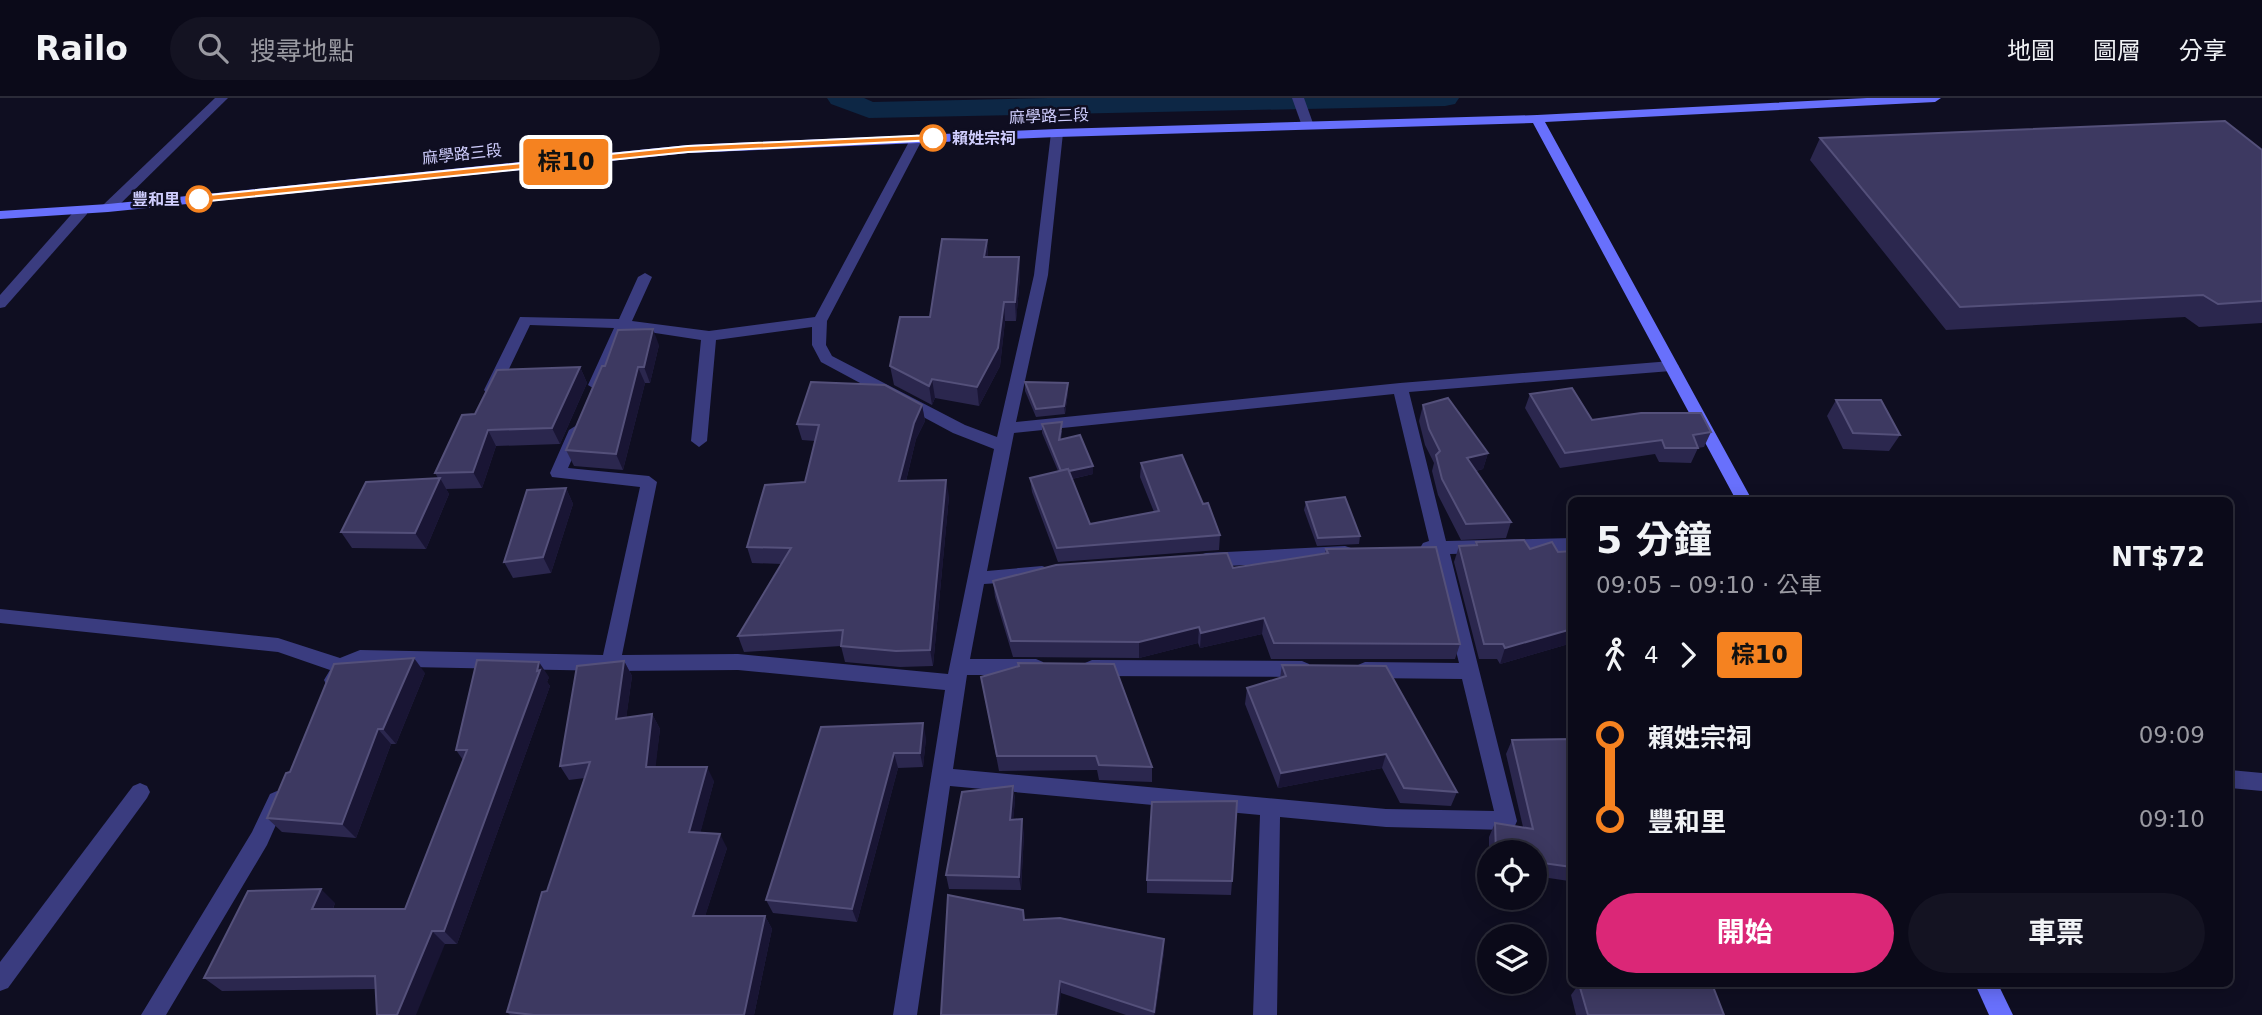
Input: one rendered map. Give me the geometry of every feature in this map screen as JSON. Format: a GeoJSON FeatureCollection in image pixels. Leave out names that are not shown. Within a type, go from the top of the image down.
{"type":"FeatureCollection","features":[{"type":"Feature","properties":{"kind":"main road","name":"麻學路三段"},"geometry":{"type":"LineString","coordinates":[[0,215],[82,211],[688,149],[1057,133],[1537,119],[1935,98]]}},
{"type":"Feature","properties":{"kind":"main road"},"geometry":{"type":"LineString","coordinates":[[1537,119],[1742,497]]}},
{"type":"Feature","properties":{"kind":"main road"},"geometry":{"type":"LineString","coordinates":[[1987,987],[2001,1015]]}},
{"type":"Feature","properties":{"kind":"lane"},"geometry":{"type":"LineString","coordinates":[[108,208],[222,98]]}},
{"type":"Feature","properties":{"kind":"lane"},"geometry":{"type":"LineString","coordinates":[[1298,98],[1308,126]]}},
{"type":"Feature","properties":{"kind":"lane"},"geometry":{"type":"LineString","coordinates":[[905,1015],[958,675],[1005,437],[1041,275],[1057,133]]}},
{"type":"Feature","properties":{"kind":"lane"},"geometry":{"type":"LineString","coordinates":[[917,138],[820,321],[819,345],[826,359],[959,429],[1005,437],[1400,388],[1671,366]]}},
{"type":"Feature","properties":{"kind":"lane"},"geometry":{"type":"LineString","coordinates":[[0,304],[82,211]]}},
{"type":"Feature","properties":{"kind":"lane"},"geometry":{"type":"LineString","coordinates":[[611,663],[649,482],[558,473],[645,277]]}},
{"type":"Feature","properties":{"kind":"lane"},"geometry":{"type":"LineString","coordinates":[[483,409],[525,320],[623,324],[709,336],[820,321]]}},
{"type":"Feature","properties":{"kind":"lane"},"geometry":{"type":"LineString","coordinates":[[699,441],[709,336]]}},
{"type":"Feature","properties":{"kind":"lane"},"geometry":{"type":"LineString","coordinates":[[943,777],[1270,809],[1386,818],[1507,821],[1400,388]]}},
{"type":"Feature","properties":{"kind":"lane"},"geometry":{"type":"LineString","coordinates":[[1413,549],[1568,544]]}},
{"type":"Feature","properties":{"kind":"lane"},"geometry":{"type":"LineString","coordinates":[[1187,561],[1360,552]]}},
{"type":"Feature","properties":{"kind":"lane"},"geometry":{"type":"LineString","coordinates":[[979,578],[1062,571]]}},
{"type":"Feature","properties":{"kind":"lane"},"geometry":{"type":"LineString","coordinates":[[0,616],[278,645],[341,666]]}},
{"type":"Feature","properties":{"kind":"lane"},"geometry":{"type":"LineString","coordinates":[[323,703],[341,666],[360,658],[611,663],[738,662],[958,675],[1063,667],[1319,669]]}},
{"type":"Feature","properties":{"kind":"lane"},"geometry":{"type":"LineString","coordinates":[[1346,670],[1470,671]]}},
{"type":"Feature","properties":{"kind":"lane"},"geometry":{"type":"LineString","coordinates":[[153,1015],[260,838],[289,776]]}},
{"type":"Feature","properties":{"kind":"lane"},"geometry":{"type":"LineString","coordinates":[[2233,779],[2262,782]]}},
{"type":"Feature","properties":{"kind":"lane"},"geometry":{"type":"LineString","coordinates":[[0,980],[140,792]]}},
{"type":"Feature","properties":{"kind":"lane"},"geometry":{"type":"LineString","coordinates":[[1265,1015],[1270,809]]}},
{"type":"Feature","properties":{"kind":"building"},"geometry":{"type":"Polygon","coordinates":[[[2225,121],[2262,150],[2262,301],[2218,304],[2203,295],[1960,307],[1820,138],[2225,121]]]}},
{"type":"Feature","properties":{"kind":"building"},"geometry":{"type":"Polygon","coordinates":[[[942,239],[987,240],[984,257],[1019,257],[1015,302],[1004,302],[998,348],[977,387],[932,379],[929,386],[890,366],[900,317],[930,317],[942,239]]]}},
{"type":"Feature","properties":{"kind":"building"},"geometry":{"type":"Polygon","coordinates":[[[653,329],[644,367],[638,367],[616,454],[566,450],[602,366],[605,366],[618,330],[653,329]]]}},
{"type":"Feature","properties":{"kind":"building"},"geometry":{"type":"Polygon","coordinates":[[[580,367],[552,428],[488,430],[473,472],[435,473],[462,415],[475,414],[497,370],[580,367]]]}},
{"type":"Feature","properties":{"kind":"building"},"geometry":{"type":"Polygon","coordinates":[[[811,382],[885,385],[922,405],[914,423],[899,481],[946,480],[930,650],[896,651],[841,646],[843,630],[738,636],[791,548],[747,547],[765,485],[805,482],[819,425],[797,424],[811,382]]]}},
{"type":"Feature","properties":{"kind":"building"},"geometry":{"type":"Polygon","coordinates":[[[1025,382],[1068,383],[1064,406],[1036,409],[1025,382]]]}},
{"type":"Feature","properties":{"kind":"building"},"geometry":{"type":"Polygon","coordinates":[[[1572,388],[1592,420],[1641,413],[1701,413],[1711,432],[1693,435],[1698,448],[1665,448],[1662,440],[1565,453],[1530,394],[1572,388]]]}},
{"type":"Feature","properties":{"kind":"building"},"geometry":{"type":"Polygon","coordinates":[[[1448,398],[1488,453],[1467,458],[1511,522],[1466,524],[1442,479],[1436,455],[1440,451],[1429,429],[1423,405],[1448,398]]]}},
{"type":"Feature","properties":{"kind":"building"},"geometry":{"type":"Polygon","coordinates":[[[1836,400],[1881,400],[1900,435],[1853,433],[1836,400]]]}},
{"type":"Feature","properties":{"kind":"building"},"geometry":{"type":"Polygon","coordinates":[[[1062,422],[1059,440],[1080,435],[1093,466],[1061,471],[1042,424],[1062,422]]]}},
{"type":"Feature","properties":{"kind":"building"},"geometry":{"type":"Polygon","coordinates":[[[1182,455],[1203,504],[1208,503],[1220,535],[1057,548],[1030,478],[1068,469],[1090,524],[1159,511],[1141,463],[1182,455]]]}},
{"type":"Feature","properties":{"kind":"building"},"geometry":{"type":"Polygon","coordinates":[[[440,478],[415,533],[341,532],[366,482],[440,478]]]}},
{"type":"Feature","properties":{"kind":"building"},"geometry":{"type":"Polygon","coordinates":[[[566,488],[543,557],[504,562],[527,490],[566,488]]]}},
{"type":"Feature","properties":{"kind":"building"},"geometry":{"type":"Polygon","coordinates":[[[1345,497],[1360,536],[1318,538],[1306,502],[1345,497]]]}},
{"type":"Feature","properties":{"kind":"building"},"geometry":{"type":"Polygon","coordinates":[[[1524,540],[1530,549],[1552,542],[1558,552],[1568,551],[1568,630],[1505,648],[1503,644],[1484,644],[1459,546],[1477,545],[1476,542],[1524,540]]]}},
{"type":"Feature","properties":{"kind":"building"},"geometry":{"type":"Polygon","coordinates":[[[1436,547],[1460,644],[1274,643],[1264,618],[1201,633],[1199,627],[1139,642],[1011,641],[993,581],[1056,565],[1227,553],[1233,568],[1328,553],[1326,549],[1436,547]]]}},
{"type":"Feature","properties":{"kind":"building"},"geometry":{"type":"Polygon","coordinates":[[[414,658],[383,729],[378,729],[342,824],[267,818],[286,773],[290,772],[334,664],[414,658]]]}},
{"type":"Feature","properties":{"kind":"building"},"geometry":{"type":"Polygon","coordinates":[[[477,660],[539,662],[537,671],[540,670],[444,931],[432,931],[397,1015],[377,1015],[375,976],[204,978],[248,891],[321,889],[312,909],[405,909],[467,750],[456,750],[477,660]]]}},
{"type":"Feature","properties":{"kind":"building"},"geometry":{"type":"Polygon","coordinates":[[[624,661],[616,719],[652,714],[646,767],[707,767],[689,832],[720,834],[693,916],[765,916],[744,1015],[534,1015],[507,1012],[542,892],[547,891],[590,762],[560,766],[577,666],[624,661]]]}},
{"type":"Feature","properties":{"kind":"building"},"geometry":{"type":"Polygon","coordinates":[[[1018,663],[1114,664],[1152,767],[1099,765],[1096,756],[997,756],[981,677],[1019,666],[1018,663]]]}},
{"type":"Feature","properties":{"kind":"building"},"geometry":{"type":"Polygon","coordinates":[[[1282,665],[1386,666],[1457,792],[1404,788],[1386,754],[1281,773],[1247,688],[1286,676],[1282,665]]]}},
{"type":"Feature","properties":{"kind":"building"},"geometry":{"type":"Polygon","coordinates":[[[923,723],[920,753],[894,753],[852,909],[766,900],[821,727],[923,723]]]}},
{"type":"Feature","properties":{"kind":"building"},"geometry":{"type":"Polygon","coordinates":[[[1568,739],[1568,866],[1547,864],[1547,840],[1496,840],[1495,823],[1533,829],[1512,740],[1568,739]]]}},
{"type":"Feature","properties":{"kind":"building"},"geometry":{"type":"Polygon","coordinates":[[[1013,786],[1010,820],[1022,819],[1019,877],[946,875],[962,792],[1013,786]]]}},
{"type":"Feature","properties":{"kind":"building"},"geometry":{"type":"Polygon","coordinates":[[[1237,801],[1232,881],[1147,880],[1152,802],[1237,801]]]}},
{"type":"Feature","properties":{"kind":"building"},"geometry":{"type":"Polygon","coordinates":[[[948,895],[1023,910],[1024,920],[1060,918],[1164,939],[1154,1012],[1060,981],[1056,1015],[941,1015],[948,895]]]}},
{"type":"Feature","properties":{"kind":"building"},"geometry":{"type":"Polygon","coordinates":[[[1580,987],[1713,987],[1724,1015],[1588,1015],[1580,987]]]}},
{"type":"Feature","properties":{"kind":"waterway"},"geometry":{"type":"LineString","coordinates":[[841,98],[869,110],[1445,98]]}},
{"type":"Feature","properties":{"kind":"bus line","name":"棕10"},"geometry":{"type":"LineString","coordinates":[[199,199],[688,149],[933,138]]}},
{"type":"Feature","properties":{"kind":"place","name":"賴姓宗祠"},"geometry":{"type":"Point","coordinates":[933,138]}},
{"type":"Feature","properties":{"kind":"place","name":"豐和里"},"geometry":{"type":"Point","coordinates":[199,199]}}]}
